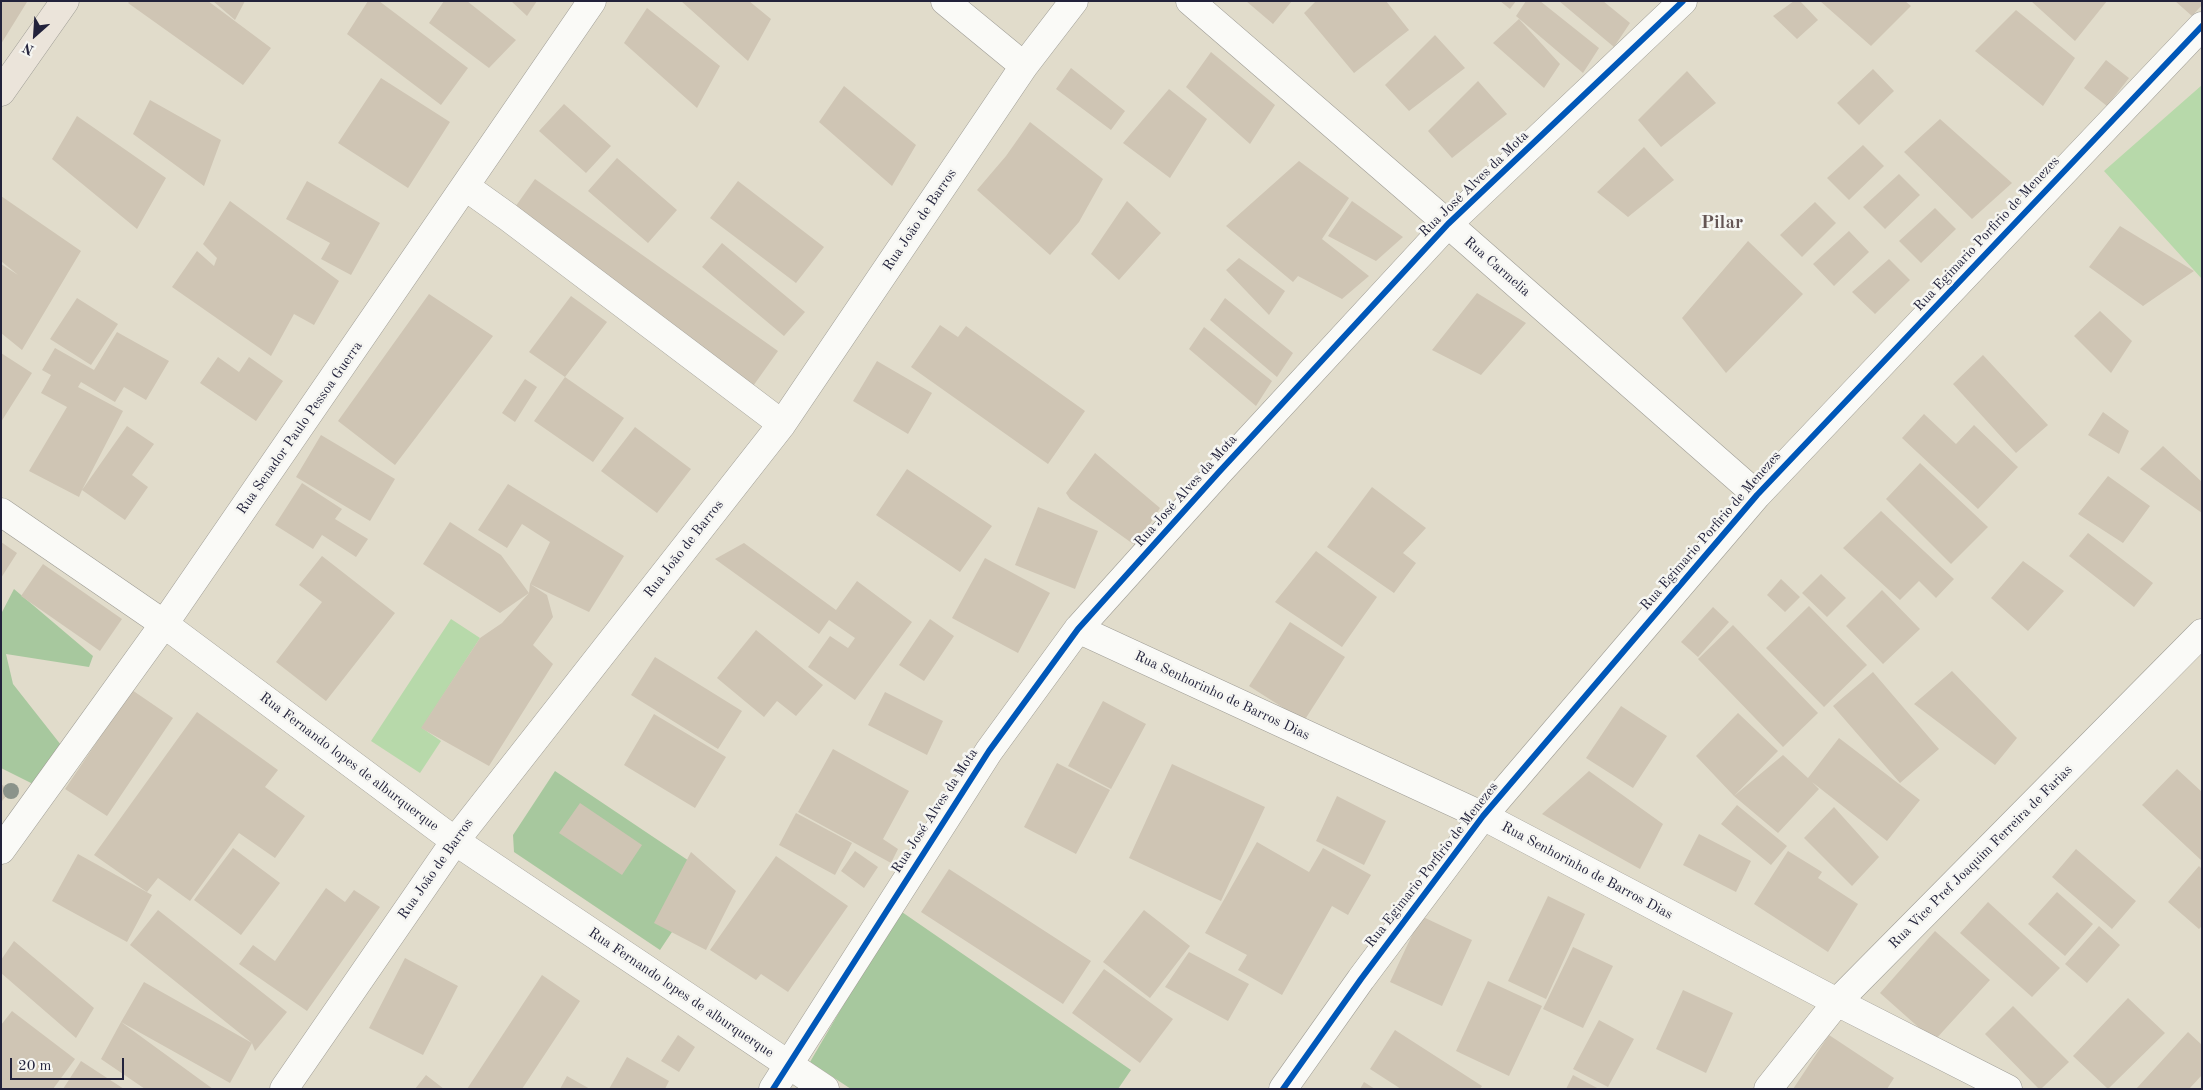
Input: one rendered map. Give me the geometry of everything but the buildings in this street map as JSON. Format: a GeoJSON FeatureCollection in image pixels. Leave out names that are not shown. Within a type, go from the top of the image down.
{"type":"FeatureCollection","features":[{"type":"Feature","properties":{"kind":"main road"},"geometry":{"type":"LineString","coordinates":[[1,92],[65,1]]}},
{"type":"Feature","properties":{"kind":"street","name":"Rua Senador Paulo Pessoa Guerra"},"geometry":{"type":"LineString","coordinates":[[1,850],[164,624],[466,188],[592,1]]}},
{"type":"Feature","properties":{"kind":"street"},"geometry":{"type":"LineString","coordinates":[[945,1],[1024,66]]}},
{"type":"Feature","properties":{"kind":"street","name":"Rua João de Barros"},"geometry":{"type":"LineString","coordinates":[[284,1089],[455,841],[782,424],[1024,66],[1074,1]]}},
{"type":"Feature","properties":{"kind":"street","name":"Rua Carmelia"},"geometry":{"type":"LineString","coordinates":[[1190,1],[1757,495]]}},
{"type":"Feature","properties":{"kind":"street","name":"Rua José Alves da Mota"},"geometry":{"type":"LineString","coordinates":[[773,1089],[989,751],[1078,629],[1219,472],[1448,224],[1683,1]]}},
{"type":"Feature","properties":{"kind":"street","name":"Rua Egimario Porfirio de Menezes"},"geometry":{"type":"LineString","coordinates":[[1283,1089],[1361,979],[1483,816],[1757,495],[2202,26]]}},
{"type":"Feature","properties":{"kind":"street"},"geometry":{"type":"LineString","coordinates":[[466,188],[508,216],[782,424]]}},
{"type":"Feature","properties":{"kind":"street","name":"Rua Fernando lopes de alburquerque"},"geometry":{"type":"LineString","coordinates":[[1,512],[164,624],[455,841],[825,1089]]}},
{"type":"Feature","properties":{"kind":"street","name":"Rua Senhorinho de Barros Dias"},"geometry":{"type":"LineString","coordinates":[[1078,629],[1483,816],[1837,1002],[2008,1089]]}},
{"type":"Feature","properties":{"kind":"street","name":"Rua Vice Pref Joaquim Ferreira de Farias"},"geometry":{"type":"LineString","coordinates":[[1768,1089],[1837,1002],[2202,633]]}},
{"type":"Feature","properties":{"kind":"green space"},"geometry":{"type":"Polygon","coordinates":[[[2202,85],[2202,279],[2104,171],[2202,85]]]}},
{"type":"Feature","properties":{"kind":"green space"},"geometry":{"type":"Polygon","coordinates":[[[14,589],[93,656],[89,667],[6,654],[13,684],[61,745],[39,787],[1,768],[1,614],[14,589]]]}},
{"type":"Feature","properties":{"kind":"green space"},"geometry":{"type":"Polygon","coordinates":[[[451,619],[480,638],[422,728],[441,741],[420,773],[371,741],[451,619]]]}},
{"type":"Feature","properties":{"kind":"green space"},"geometry":{"type":"Polygon","coordinates":[[[555,771],[710,875],[660,950],[514,852],[513,835],[555,771]]]}},
{"type":"Feature","properties":{"kind":"green space"},"geometry":{"type":"Polygon","coordinates":[[[899,910],[1131,1070],[1118,1089],[851,1089],[810,1062],[899,910]]]}},
{"type":"Feature","properties":{"kind":"cycle path"},"geometry":{"type":"LineString","coordinates":[[773,1089],[989,751],[1078,629],[1219,472],[1448,224],[1683,1]]}},
{"type":"Feature","properties":{"kind":"cycle path"},"geometry":{"type":"LineString","coordinates":[[1283,1089],[1361,979],[1483,816],[1757,495],[2202,26]]}},
{"type":"Feature","properties":{"kind":"district","name":"Pilar"},"geometry":{"type":"Point","coordinates":[1722,223]}}]}
